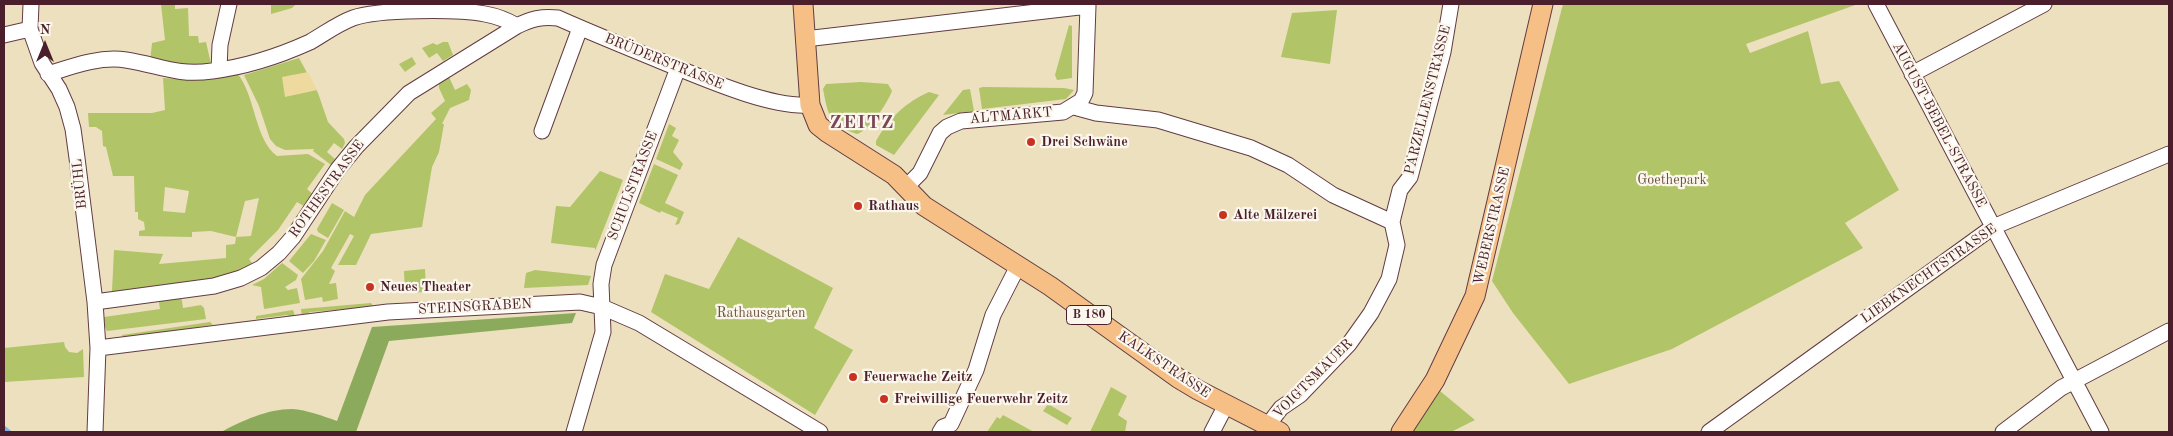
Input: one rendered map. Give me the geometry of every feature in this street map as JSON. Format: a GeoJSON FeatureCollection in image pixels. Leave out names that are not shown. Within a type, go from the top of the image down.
{"type":"FeatureCollection","features":[{"type":"Feature","properties":{"kind":"main road"},"geometry":{"type":"LineString","coordinates":[[803,4],[811,109]]}},
{"type":"Feature","properties":{"kind":"main road","name":"WEBERSTRASSE"},"geometry":{"type":"LineString","coordinates":[[1401,432],[1435,380],[1476,296],[1543,4]]}},
{"type":"Feature","properties":{"kind":"main road","name":"B 180"},"geometry":{"type":"LineString","coordinates":[[811,109],[818,124],[828,134],[878,163],[907,186]]}},
{"type":"Feature","properties":{"kind":"main road","name":"KALKSTRASSE"},"geometry":{"type":"LineString","coordinates":[[907,186],[924,206],[1050,286],[1178,378],[1274,429]]}},
{"type":"Feature","properties":{"kind":"street","name":"BRÜHL"},"geometry":{"type":"LineString","coordinates":[[31,4],[30,29],[42,63],[59,89],[73,129],[95,302],[98,348],[95,432]]}},
{"type":"Feature","properties":{"kind":"street"},"geometry":{"type":"LineString","coordinates":[[219,70],[220,45],[229,4]]}},
{"type":"Feature","properties":{"kind":"street","name":"PARZELLENSTRASSE"},"geometry":{"type":"LineString","coordinates":[[1392,222],[1400,190],[1410,177],[1413,168],[1443,52],[1451,4]]}},
{"type":"Feature","properties":{"kind":"street","name":"AUGUST-BEBEL-STRASSE"},"geometry":{"type":"LineString","coordinates":[[1876,4],[2102,432]]}},
{"type":"Feature","properties":{"kind":"street"},"geometry":{"type":"LineString","coordinates":[[1912,74],[2044,4]]}},
{"type":"Feature","properties":{"kind":"street"},"geometry":{"type":"LineString","coordinates":[[805,39],[1011,10],[1088,6],[1085,93],[1081,101],[1074,107]]}},
{"type":"Feature","properties":{"kind":"street","name":"ROTHESTRASSE"},"geometry":{"type":"LineString","coordinates":[[95,302],[214,286],[242,278],[261,268],[279,253],[293,237],[338,169],[356,147],[409,93],[517,26],[533,11]]}},
{"type":"Feature","properties":{"kind":"street","name":"BRÜDERSTRASSE"},"geometry":{"type":"LineString","coordinates":[[533,11],[558,18],[678,68],[742,92],[811,109]]}},
{"type":"Feature","properties":{"kind":"street"},"geometry":{"type":"LineString","coordinates":[[48,74],[84,63],[107,59],[126,60],[179,73],[219,70],[258,61],[296,48],[351,18],[363,15],[424,12],[486,14],[505,19],[517,26]]}},
{"type":"Feature","properties":{"kind":"street"},"geometry":{"type":"LineString","coordinates":[[542,131],[580,28]]}},
{"type":"Feature","properties":{"kind":"street"},"geometry":{"type":"LineString","coordinates":[[4,35],[30,29]]}},
{"type":"Feature","properties":{"kind":"street","name":"SCHULSTRASSE"},"geometry":{"type":"LineString","coordinates":[[574,432],[603,332],[601,280],[604,265],[678,68]]}},
{"type":"Feature","properties":{"kind":"street"},"geometry":{"type":"LineString","coordinates":[[1074,107],[1096,113],[1158,120],[1251,148],[1288,164],[1333,195],[1392,222]]}},
{"type":"Feature","properties":{"kind":"street","name":"ALTMARKT"},"geometry":{"type":"LineString","coordinates":[[907,186],[920,173],[940,133],[947,127],[961,121],[1063,112],[1074,107]]}},
{"type":"Feature","properties":{"kind":"street","name":"LIEBKNECHTSTRASSE"},"geometry":{"type":"LineString","coordinates":[[1709,432],[1993,227],[2169,154]]}},
{"type":"Feature","properties":{"kind":"street","name":"VOIGTSMAUER"},"geometry":{"type":"LineString","coordinates":[[1274,429],[1281,408],[1300,395],[1350,344],[1372,313],[1389,279],[1397,245],[1392,222]]}},
{"type":"Feature","properties":{"kind":"street"},"geometry":{"type":"LineString","coordinates":[[951,430],[976,370],[993,315],[1018,266]]}},
{"type":"Feature","properties":{"kind":"street","name":"STEINSGRABEN"},"geometry":{"type":"LineString","coordinates":[[98,348],[388,312],[574,301],[602,307],[639,323],[820,432]]}},
{"type":"Feature","properties":{"kind":"street"},"geometry":{"type":"LineString","coordinates":[[2003,432],[2073,380],[2169,331]]}},
{"type":"Feature","properties":{"kind":"street"},"geometry":{"type":"LineString","coordinates":[[1212,432],[1226,405]]}},
{"type":"Feature","properties":{"kind":"green space"},"geometry":{"type":"Polygon","coordinates":[[[161,4],[175,4],[175,9],[188,8],[189,36],[198,36],[199,43],[206,42],[211,64],[203,66],[150,62],[152,43],[165,40],[161,4]]]}},
{"type":"Feature","properties":{"kind":"green space"},"geometry":{"type":"Polygon","coordinates":[[[271,4],[296,4],[292,8],[271,14],[271,4]]]}},
{"type":"Feature","properties":{"kind":"green space","name":"Goethepark"},"geometry":{"type":"Polygon","coordinates":[[[1563,4],[1858,4],[1746,44],[1750,53],[1808,31],[1821,84],[1839,81],[1899,190],[1845,223],[1863,248],[1672,349],[1569,384],[1513,313],[1492,281],[1563,4]]]}},
{"type":"Feature","properties":{"kind":"green space"},"geometry":{"type":"Polygon","coordinates":[[[1337,10],[1330,64],[1281,57],[1292,13],[1337,10]]]}},
{"type":"Feature","properties":{"kind":"green space"},"geometry":{"type":"Polygon","coordinates":[[[1069,25],[1072,26],[1072,78],[1057,80],[1055,75],[1069,25]]]}},
{"type":"Feature","properties":{"kind":"green space"},"geometry":{"type":"Polygon","coordinates":[[[448,42],[453,55],[443,61],[437,53],[429,58],[422,48],[433,43],[437,45],[448,42]]]}},
{"type":"Feature","properties":{"kind":"green space"},"geometry":{"type":"Polygon","coordinates":[[[412,57],[416,64],[405,72],[399,64],[412,57]]]}},
{"type":"Feature","properties":{"kind":"green space"},"geometry":{"type":"Polygon","coordinates":[[[299,58],[318,93],[328,122],[344,139],[345,143],[342,149],[334,143],[327,152],[335,159],[331,165],[313,151],[314,149],[285,150],[276,146],[270,139],[259,106],[244,75],[299,58]]]}},
{"type":"Feature","properties":{"kind":"green space"},"geometry":{"type":"Polygon","coordinates":[[[237,73],[248,93],[259,128],[269,148],[277,156],[308,154],[325,164],[307,189],[315,196],[307,208],[297,202],[278,230],[249,259],[255,267],[224,277],[185,285],[112,291],[114,250],[163,254],[159,264],[226,258],[226,245],[235,244],[236,237],[211,231],[192,232],[192,237],[139,236],[139,231],[145,230],[144,222],[138,219],[138,212],[135,212],[134,176],[113,176],[106,147],[103,146],[102,131],[96,127],[89,127],[88,113],[152,113],[165,110],[163,78],[199,80],[237,73]],[[165,187],[163,211],[185,213],[189,191],[165,187]],[[259,198],[245,201],[236,237],[251,236],[259,198]]]}},
{"type":"Feature","properties":{"kind":"green space"},"geometry":{"type":"Polygon","coordinates":[[[449,77],[455,90],[467,84],[471,90],[469,100],[450,108],[442,124],[444,124],[439,152],[432,167],[422,227],[371,234],[356,265],[338,265],[354,236],[350,234],[331,268],[335,271],[329,284],[336,283],[338,299],[323,302],[322,297],[305,300],[301,279],[323,251],[345,211],[354,217],[365,195],[436,119],[431,113],[445,101],[439,88],[439,82],[449,77]]]}},
{"type":"Feature","properties":{"kind":"green space"},"geometry":{"type":"Polygon","coordinates":[[[861,82],[888,84],[892,91],[877,116],[867,128],[857,134],[841,127],[831,118],[826,106],[823,89],[826,84],[861,82]]]}},
{"type":"Feature","properties":{"kind":"green space"},"geometry":{"type":"Polygon","coordinates":[[[979,88],[1064,88],[1074,90],[1066,99],[982,109],[979,88]]]}},
{"type":"Feature","properties":{"kind":"green space"},"geometry":{"type":"Polygon","coordinates":[[[970,89],[974,111],[943,115],[963,90],[970,89]]]}},
{"type":"Feature","properties":{"kind":"green space"},"geometry":{"type":"Polygon","coordinates":[[[929,92],[939,95],[894,155],[876,145],[876,141],[881,133],[898,112],[929,92]]]}},
{"type":"Feature","properties":{"kind":"green space"},"geometry":{"type":"Polygon","coordinates":[[[669,124],[676,128],[672,136],[679,140],[673,152],[683,164],[680,170],[656,159],[669,124]]]}},
{"type":"Feature","properties":{"kind":"green space"},"geometry":{"type":"Polygon","coordinates":[[[654,164],[678,175],[665,203],[684,212],[679,224],[675,225],[678,218],[661,211],[660,213],[639,203],[654,164]]]}},
{"type":"Feature","properties":{"kind":"green space"},"geometry":{"type":"Polygon","coordinates":[[[600,171],[623,180],[595,251],[595,248],[551,243],[556,206],[570,207],[600,171]]]}},
{"type":"Feature","properties":{"kind":"green space"},"geometry":{"type":"Polygon","coordinates":[[[332,203],[344,210],[328,238],[318,232],[317,229],[332,203]]]}},
{"type":"Feature","properties":{"kind":"green space"},"geometry":{"type":"Polygon","coordinates":[[[311,234],[326,240],[314,261],[303,273],[289,261],[311,234]]]}},
{"type":"Feature","properties":{"kind":"green space","name":"Rathausgarten"},"geometry":{"type":"Polygon","coordinates":[[[738,237],[833,288],[814,328],[853,350],[815,415],[651,312],[665,274],[709,289],[738,237]]]}},
{"type":"Feature","properties":{"kind":"green space"},"geometry":{"type":"Polygon","coordinates":[[[282,263],[298,275],[296,280],[285,287],[288,290],[297,288],[300,303],[264,309],[261,287],[252,285],[264,279],[282,263]]]}},
{"type":"Feature","properties":{"kind":"green space"},"geometry":{"type":"Polygon","coordinates":[[[425,269],[426,292],[405,293],[404,271],[425,269]]]}},
{"type":"Feature","properties":{"kind":"green space"},"geometry":{"type":"Polygon","coordinates":[[[535,270],[591,276],[588,285],[524,288],[526,273],[535,270]]]}},
{"type":"Feature","properties":{"kind":"green space"},"geometry":{"type":"Polygon","coordinates":[[[181,294],[183,308],[201,305],[204,308],[206,319],[107,331],[104,325],[104,317],[160,309],[158,297],[181,294]]]}},
{"type":"Feature","properties":{"kind":"green space"},"geometry":{"type":"Polygon","coordinates":[[[371,303],[374,307],[310,312],[302,318],[301,309],[371,303]]]}},
{"type":"Feature","properties":{"kind":"green space"},"geometry":{"type":"Polygon","coordinates":[[[293,310],[296,319],[287,315],[256,319],[256,316],[293,310]]]}},
{"type":"Feature","properties":{"kind":"green space"},"geometry":{"type":"Polygon","coordinates":[[[576,313],[572,323],[389,341],[356,432],[221,432],[255,416],[273,411],[292,409],[337,421],[372,327],[576,313]]]}},
{"type":"Feature","properties":{"kind":"green space"},"geometry":{"type":"Polygon","coordinates":[[[210,322],[213,325],[123,338],[122,335],[210,322]]]}},
{"type":"Feature","properties":{"kind":"green space"},"geometry":{"type":"Polygon","coordinates":[[[64,342],[69,352],[77,353],[83,349],[84,377],[4,382],[4,348],[64,342]]]}},
{"type":"Feature","properties":{"kind":"green space"},"geometry":{"type":"Polygon","coordinates":[[[1111,387],[1127,396],[1118,415],[1127,421],[1125,432],[1090,432],[1111,387]]]}},
{"type":"Feature","properties":{"kind":"green space"},"geometry":{"type":"Polygon","coordinates":[[[1440,391],[1475,420],[1451,432],[1412,432],[1440,391]]]}},
{"type":"Feature","properties":{"kind":"green space"},"geometry":{"type":"Polygon","coordinates":[[[1048,404],[1072,418],[1067,425],[1043,411],[1048,404]]]}},
{"type":"Feature","properties":{"kind":"green space"},"geometry":{"type":"Polygon","coordinates":[[[1003,415],[1034,432],[987,432],[997,417],[1000,419],[1003,415]]]}},
{"type":"Feature","properties":{"kind":"sand"},"geometry":{"type":"Polygon","coordinates":[[[308,72],[317,90],[285,97],[282,77],[308,72]]]}},
{"type":"Feature","properties":{"kind":"waterway"},"geometry":{"type":"LineString","coordinates":[[4,428],[9,432]]}},
{"type":"Feature","properties":{"kind":"place","name":"Drei Schwäne"},"geometry":{"type":"Point","coordinates":[1031,142]}},
{"type":"Feature","properties":{"kind":"place","name":"Rathaus"},"geometry":{"type":"Point","coordinates":[858,206]}},
{"type":"Feature","properties":{"kind":"place","name":"Alte Mälzerei"},"geometry":{"type":"Point","coordinates":[1223,215]}},
{"type":"Feature","properties":{"kind":"place","name":"Neues Theater"},"geometry":{"type":"Point","coordinates":[370,287]}},
{"type":"Feature","properties":{"kind":"place","name":"Feuerwache Zeitz"},"geometry":{"type":"Point","coordinates":[853,377]}},
{"type":"Feature","properties":{"kind":"place","name":"Freiwillige Feuerwehr Zeitz"},"geometry":{"type":"Point","coordinates":[884,399]}},
{"type":"Feature","properties":{"kind":"district","name":"ZEITZ"},"geometry":{"type":"Point","coordinates":[862,123]}}]}
